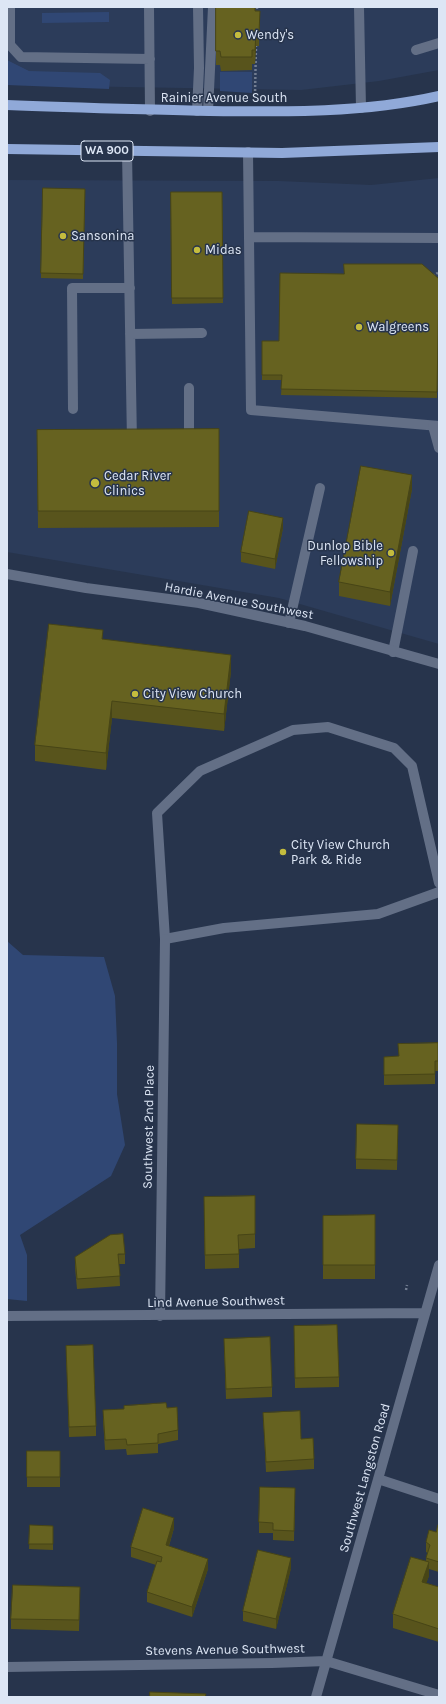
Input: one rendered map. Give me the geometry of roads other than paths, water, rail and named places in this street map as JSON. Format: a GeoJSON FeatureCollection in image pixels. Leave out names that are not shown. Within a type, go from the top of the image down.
{"type":"FeatureCollection","features":[{"type":"Feature","properties":{"kind":"main road","name":"Rainier Avenue South"},"geometry":{"type":"LineString","coordinates":[[7,105],[150,111],[271,112],[374,108],[439,96]]}},
{"type":"Feature","properties":{"kind":"main road","name":"WA 900"},"geometry":{"type":"LineString","coordinates":[[7,149],[127,152],[282,153],[439,147]]}},
{"type":"Feature","properties":{"kind":"street"},"geometry":{"type":"LineString","coordinates":[[10,7],[10,45],[21,57],[150,59]]}},
{"type":"Feature","properties":{"kind":"street"},"geometry":{"type":"LineString","coordinates":[[149,7],[150,111]]}},
{"type":"Feature","properties":{"kind":"street"},"geometry":{"type":"LineString","coordinates":[[197,111],[199,68],[198,7]]}},
{"type":"Feature","properties":{"kind":"street"},"geometry":{"type":"LineString","coordinates":[[208,111],[212,7]]}},
{"type":"Feature","properties":{"kind":"street"},"geometry":{"type":"LineString","coordinates":[[359,7],[361,108]]}},
{"type":"Feature","properties":{"kind":"street"},"geometry":{"type":"LineString","coordinates":[[416,50],[439,43]]}},
{"type":"Feature","properties":{"kind":"street"},"geometry":{"type":"LineString","coordinates":[[127,152],[132,440]]}},
{"type":"Feature","properties":{"kind":"street"},"geometry":{"type":"LineString","coordinates":[[248,152],[251,410],[436,426],[439,448]]}},
{"type":"Feature","properties":{"kind":"street"},"geometry":{"type":"LineString","coordinates":[[249,237],[439,238]]}},
{"type":"Feature","properties":{"kind":"street"},"geometry":{"type":"LineString","coordinates":[[73,409],[72,288],[130,288]]}},
{"type":"Feature","properties":{"kind":"street"},"geometry":{"type":"LineString","coordinates":[[130,334],[202,333]]}},
{"type":"Feature","properties":{"kind":"street"},"geometry":{"type":"LineString","coordinates":[[175,438],[189,442],[189,388]]}},
{"type":"Feature","properties":{"kind":"street"},"geometry":{"type":"LineString","coordinates":[[289,623],[320,488]]}},
{"type":"Feature","properties":{"kind":"street"},"geometry":{"type":"LineString","coordinates":[[393,652],[413,550]]}},
{"type":"Feature","properties":{"kind":"street","name":"Hardie Avenue Southwest"},"geometry":{"type":"LineString","coordinates":[[7,574],[86,588],[199,603],[289,623],[439,664]]}},
{"type":"Feature","properties":{"kind":"street","name":"Southwest 2nd Place"},"geometry":{"type":"LineString","coordinates":[[160,1316],[165,940],[157,813],[200,771],[293,730],[328,727],[394,748],[412,766],[439,883]]}},
{"type":"Feature","properties":{"kind":"street"},"geometry":{"type":"LineString","coordinates":[[165,940],[224,928],[378,914],[439,892]]}},
{"type":"Feature","properties":{"kind":"street","name":"Southwest Langston Road"},"geometry":{"type":"LineString","coordinates":[[316,1697],[439,1265]]}},
{"type":"Feature","properties":{"kind":"street","name":"Lind Avenue Southwest"},"geometry":{"type":"LineString","coordinates":[[7,1316],[425,1313]]}},
{"type":"Feature","properties":{"kind":"street"},"geometry":{"type":"LineString","coordinates":[[378,1479],[439,1499]]}},
{"type":"Feature","properties":{"kind":"street","name":"Stevens Avenue Southwest"},"geometry":{"type":"LineString","coordinates":[[7,1668],[272,1663],[326,1660],[439,1695]]}},
{"type":"Feature","properties":{"kind":"place","name":"Wendy's"},"geometry":{"type":"Point","coordinates":[238,35]}},
{"type":"Feature","properties":{"kind":"place","name":"Sansonina"},"geometry":{"type":"Point","coordinates":[63,236]}},
{"type":"Feature","properties":{"kind":"place","name":"Midas"},"geometry":{"type":"Point","coordinates":[197,250]}},
{"type":"Feature","properties":{"kind":"place","name":"Walgreens"},"geometry":{"type":"Point","coordinates":[359,327]}},
{"type":"Feature","properties":{"kind":"place","name":"Cedar River Clinics"},"geometry":{"type":"Point","coordinates":[95,483]}},
{"type":"Feature","properties":{"kind":"place","name":"Dunlop Bible Fellowship"},"geometry":{"type":"Point","coordinates":[391,553]}},
{"type":"Feature","properties":{"kind":"place","name":"City View Church"},"geometry":{"type":"Point","coordinates":[135,694]}},
{"type":"Feature","properties":{"kind":"place","name":"City View Church Park & Ride"},"geometry":{"type":"Point","coordinates":[283,852]}}]}
